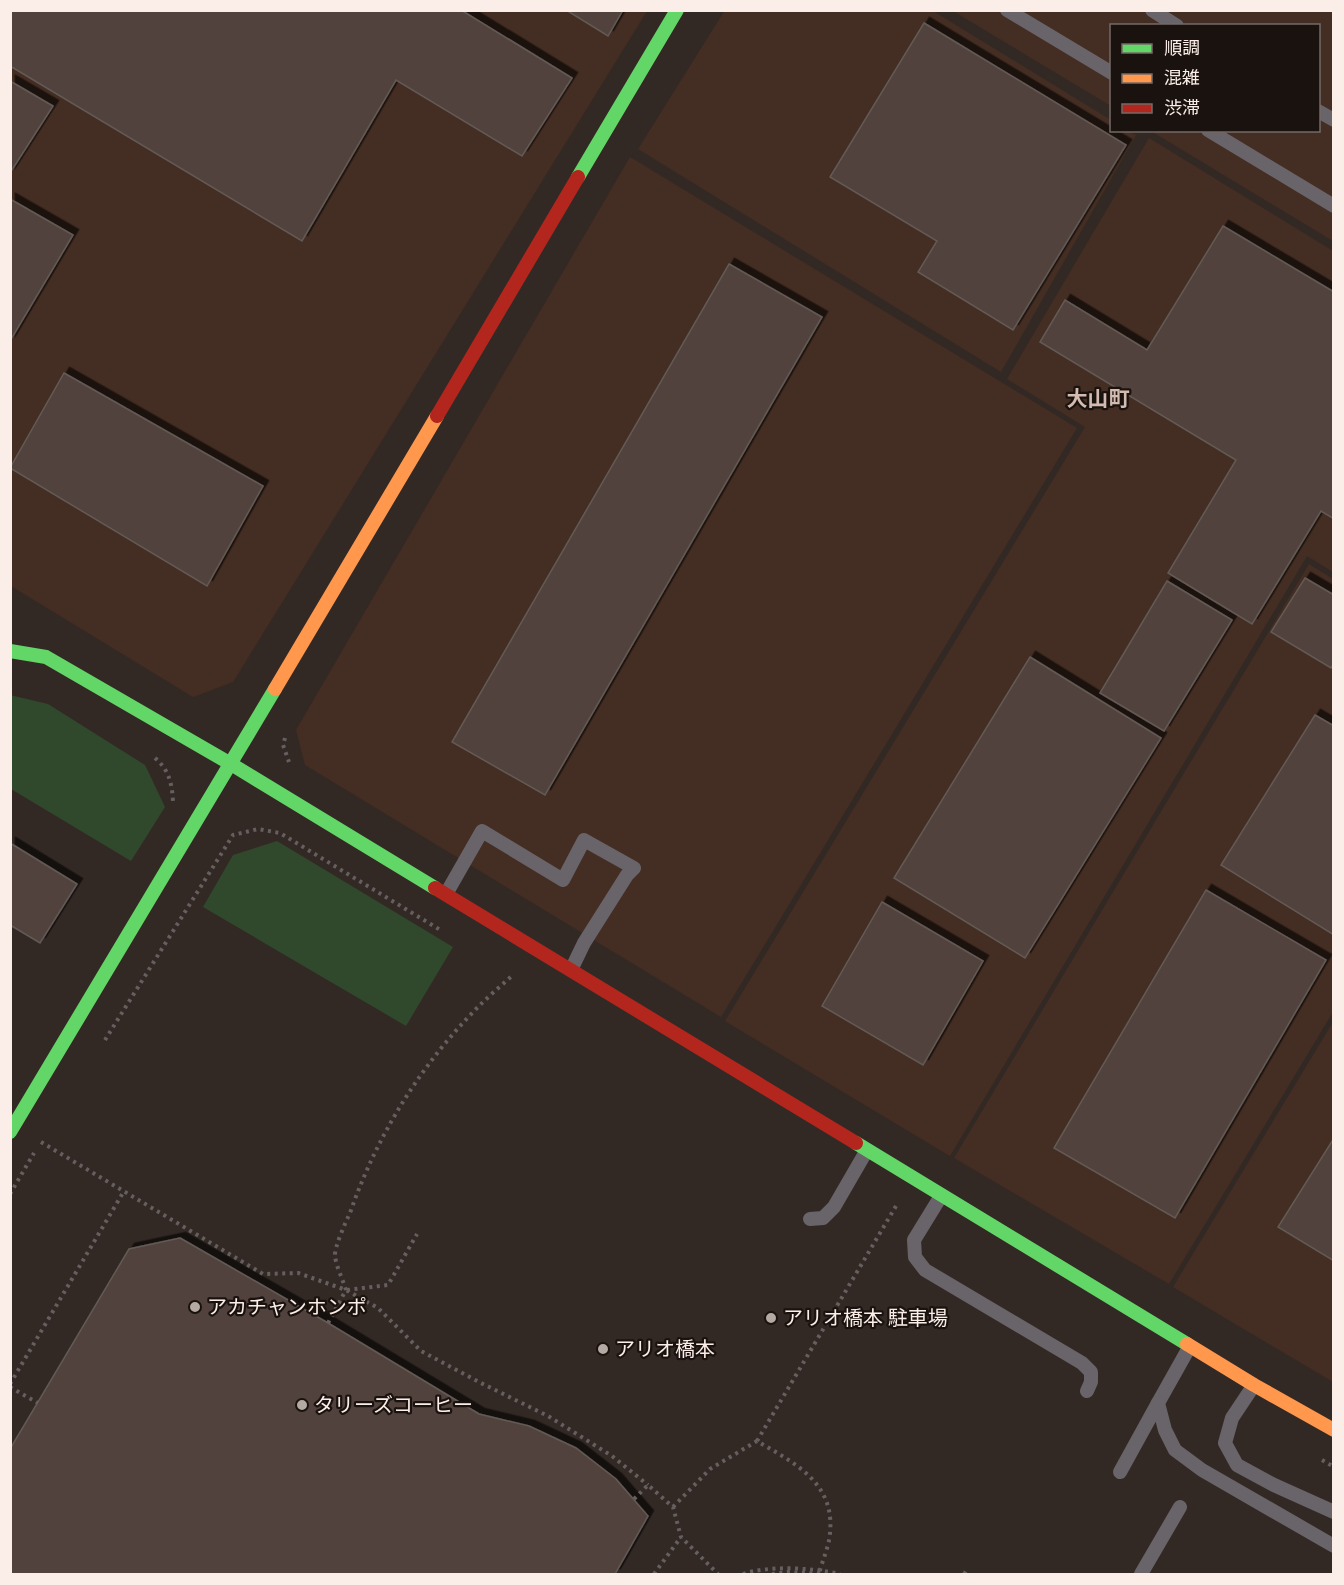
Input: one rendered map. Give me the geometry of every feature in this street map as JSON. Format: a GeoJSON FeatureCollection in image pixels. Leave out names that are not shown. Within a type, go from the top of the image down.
{"type":"FeatureCollection","features":[{"type":"Feature","properties":{"kind":"street"},"geometry":{"type":"LineString","coordinates":[[10,1132],[231,764],[677,10]]}},
{"type":"Feature","properties":{"kind":"street"},"geometry":{"type":"LineString","coordinates":[[10,636],[231,764],[1254,1385],[1334,1430]]}},
{"type":"Feature","properties":{"kind":"street"},"geometry":{"type":"LineString","coordinates":[[10,651],[46,657]]}},
{"type":"Feature","properties":{"kind":"lane"},"geometry":{"type":"LineString","coordinates":[[1007,10],[1110,72]]}},
{"type":"Feature","properties":{"kind":"lane"},"geometry":{"type":"LineString","coordinates":[[1152,10],[1174,24]]}},
{"type":"Feature","properties":{"kind":"lane"},"geometry":{"type":"LineString","coordinates":[[1320,112],[1334,120]]}},
{"type":"Feature","properties":{"kind":"lane"},"geometry":{"type":"LineString","coordinates":[[1211,132],[1334,206]]}},
{"type":"Feature","properties":{"kind":"lane"},"geometry":{"type":"LineString","coordinates":[[446,894],[482,831],[563,880],[584,840],[634,868],[627,875],[584,943],[571,970]]}},
{"type":"Feature","properties":{"kind":"lane"},"geometry":{"type":"LineString","coordinates":[[810,1219],[823,1218],[834,1207],[867,1149]]}},
{"type":"Feature","properties":{"kind":"lane"},"geometry":{"type":"LineString","coordinates":[[941,1196],[914,1240],[915,1257],[925,1270],[1083,1363],[1091,1372],[1091,1382],[1087,1391]]}},
{"type":"Feature","properties":{"kind":"lane"},"geometry":{"type":"LineString","coordinates":[[1120,1472],[1190,1346]]}},
{"type":"Feature","properties":{"kind":"lane"},"geometry":{"type":"LineString","coordinates":[[1254,1385],[1232,1418],[1225,1443],[1237,1465],[1274,1485],[1334,1512]]}},
{"type":"Feature","properties":{"kind":"lane"},"geometry":{"type":"LineString","coordinates":[[1158,1403],[1165,1430],[1175,1450],[1202,1470],[1334,1546]]}},
{"type":"Feature","properties":{"kind":"lane"},"geometry":{"type":"LineString","coordinates":[[1141,1575],[1180,1507]]}},
{"type":"Feature","properties":{"kind":"path"},"geometry":{"type":"LineString","coordinates":[[287,732],[283,745],[289,761],[296,768]]}},
{"type":"Feature","properties":{"kind":"path"},"geometry":{"type":"LineString","coordinates":[[149,753],[164,766],[172,785],[173,810]]}},
{"type":"Feature","properties":{"kind":"path"},"geometry":{"type":"LineString","coordinates":[[103,1043],[233,835],[258,829],[279,833],[442,932]]}},
{"type":"Feature","properties":{"kind":"path"},"geometry":{"type":"LineString","coordinates":[[328,1323],[346,1290],[334,1254],[356,1196],[390,1123],[415,1083],[441,1048],[479,1005],[513,975]]}},
{"type":"Feature","properties":{"kind":"path"},"geometry":{"type":"LineString","coordinates":[[10,1194],[41,1142],[263,1274],[298,1273],[346,1290],[378,1308],[421,1351],[548,1416],[612,1456],[673,1507],[681,1536],[718,1575]]}},
{"type":"Feature","properties":{"kind":"path"},"geometry":{"type":"LineString","coordinates":[[38,1403],[10,1385],[124,1191]]}},
{"type":"Feature","properties":{"kind":"path"},"geometry":{"type":"LineString","coordinates":[[673,1507],[710,1469],[757,1441],[896,1206],[924,1223]]}},
{"type":"Feature","properties":{"kind":"path"},"geometry":{"type":"LineString","coordinates":[[346,1290],[388,1285],[417,1234]]}},
{"type":"Feature","properties":{"kind":"path"},"geometry":{"type":"LineString","coordinates":[[757,1441],[796,1464],[813,1478],[823,1494],[830,1514],[830,1534],[820,1574],[788,1572],[771,1575]]}},
{"type":"Feature","properties":{"kind":"path"},"geometry":{"type":"LineString","coordinates":[[1314,1456],[1334,1467]]}},
{"type":"Feature","properties":{"kind":"path"},"geometry":{"type":"LineString","coordinates":[[634,1499],[648,1485]]}},
{"type":"Feature","properties":{"kind":"path"},"geometry":{"type":"LineString","coordinates":[[654,1575],[681,1536]]}},
{"type":"Feature","properties":{"kind":"path"},"geometry":{"type":"LineString","coordinates":[[743,1575],[785,1568],[821,1570],[840,1575]]}},
{"type":"Feature","properties":{"kind":"path"},"geometry":{"type":"LineString","coordinates":[[964,1575],[968,1568]]}},
{"type":"Feature","properties":{"kind":"shaded area"},"geometry":{"type":"Polygon","coordinates":[[[725,10],[933,11],[1110,119],[1110,132],[1130,132],[1136,135],[1001,372],[638,149],[725,10]]]}},
{"type":"Feature","properties":{"kind":"shaded area"},"geometry":{"type":"Polygon","coordinates":[[[10,11],[647,11],[233,682],[193,697],[11,586],[10,11]]]}},
{"type":"Feature","properties":{"kind":"shaded area"},"geometry":{"type":"Polygon","coordinates":[[[953,11],[1333,11],[1333,241],[1153,132],[1320,132],[1320,24],[1110,24],[1110,105],[953,11]]]}},
{"type":"Feature","properties":{"kind":"shaded area"},"geometry":{"type":"Polygon","coordinates":[[[1149,138],[1333,251],[1333,572],[1307,556],[950,1156],[725,1021],[1085,427],[1007,379],[1149,138]]]}},
{"type":"Feature","properties":{"kind":"shaded area"},"geometry":{"type":"Polygon","coordinates":[[[630,157],[1077,428],[721,1017],[305,765],[296,730],[630,157]]]}},
{"type":"Feature","properties":{"kind":"shaded area"},"geometry":{"type":"Polygon","coordinates":[[[1309,564],[1333,579],[1333,1012],[1169,1284],[954,1158],[1309,564]]]}},
{"type":"Feature","properties":{"kind":"shaded area"},"geometry":{"type":"Polygon","coordinates":[[[1333,1022],[1333,1382],[1173,1287],[1333,1022]]]}},
{"type":"Feature","properties":{"kind":"green space"},"geometry":{"type":"Polygon","coordinates":[[[10,695],[48,704],[145,765],[165,807],[131,861],[11,789],[10,695]]]}},
{"type":"Feature","properties":{"kind":"green space"},"geometry":{"type":"Polygon","coordinates":[[[277,841],[453,947],[406,1026],[203,907],[233,855],[277,841]]]}},
{"type":"Feature","properties":{"kind":"building"},"geometry":{"type":"Polygon","coordinates":[[[10,10],[461,10],[572,78],[522,156],[396,80],[302,241],[10,66],[10,10]]]}},
{"type":"Feature","properties":{"kind":"building"},"geometry":{"type":"Polygon","coordinates":[[[566,10],[623,10],[608,36],[566,10]]]}},
{"type":"Feature","properties":{"kind":"building"},"geometry":{"type":"Polygon","coordinates":[[[924,23],[1126,145],[1013,330],[918,272],[937,241],[830,177],[924,23]]]}},
{"type":"Feature","properties":{"kind":"building"},"geometry":{"type":"Polygon","coordinates":[[[10,81],[53,106],[10,173],[10,81]]]}},
{"type":"Feature","properties":{"kind":"building"},"geometry":{"type":"Polygon","coordinates":[[[10,199],[73,235],[10,341],[10,199]]]}},
{"type":"Feature","properties":{"kind":"building"},"geometry":{"type":"Polygon","coordinates":[[[1223,226],[1334,292],[1334,519],[1321,511],[1252,624],[1168,573],[1236,460],[1040,342],[1065,300],[1147,350],[1223,226]]]}},
{"type":"Feature","properties":{"kind":"building"},"geometry":{"type":"Polygon","coordinates":[[[729,264],[822,317],[545,795],[452,742],[729,264]]]}},
{"type":"Feature","properties":{"kind":"building"},"geometry":{"type":"Polygon","coordinates":[[[64,373],[263,486],[207,586],[10,468],[64,373]]]}},
{"type":"Feature","properties":{"kind":"building"},"geometry":{"type":"Polygon","coordinates":[[[1305,578],[1334,595],[1334,663],[1331,668],[1271,632],[1305,578]]]}},
{"type":"Feature","properties":{"kind":"building"},"geometry":{"type":"Polygon","coordinates":[[[1167,581],[1232,620],[1164,731],[1100,693],[1167,581]]]}},
{"type":"Feature","properties":{"kind":"building"},"geometry":{"type":"Polygon","coordinates":[[[1030,657],[1161,738],[1025,958],[894,878],[1030,657]]]}},
{"type":"Feature","properties":{"kind":"building"},"geometry":{"type":"Polygon","coordinates":[[[1315,715],[1334,726],[1334,935],[1221,865],[1315,715]]]}},
{"type":"Feature","properties":{"kind":"building"},"geometry":{"type":"Polygon","coordinates":[[[10,843],[77,884],[40,943],[10,925],[10,843]]]}},
{"type":"Feature","properties":{"kind":"building"},"geometry":{"type":"Polygon","coordinates":[[[1206,890],[1326,960],[1175,1218],[1054,1148],[1206,890]]]}},
{"type":"Feature","properties":{"kind":"building"},"geometry":{"type":"Polygon","coordinates":[[[882,902],[983,961],[923,1065],[822,1006],[882,902]]]}},
{"type":"Feature","properties":{"kind":"building"},"geometry":{"type":"Polygon","coordinates":[[[1334,1138],[1334,1261],[1278,1227],[1334,1138]]]}},
{"type":"Feature","properties":{"kind":"building"},"geometry":{"type":"Polygon","coordinates":[[[180,1238],[328,1323],[479,1414],[529,1426],[576,1448],[616,1479],[648,1516],[615,1574],[10,1574],[10,1449],[129,1249],[180,1238]]]}},
{"type":"Feature","properties":{"kind":"traffic: fast"},"geometry":{"type":"LineString","coordinates":[[578,177],[677,10]]}},
{"type":"Feature","properties":{"kind":"traffic: fast"},"geometry":{"type":"LineString","coordinates":[[10,651],[46,657],[231,764],[435,888]]}},
{"type":"Feature","properties":{"kind":"traffic: fast"},"geometry":{"type":"LineString","coordinates":[[10,1132],[275,689]]}},
{"type":"Feature","properties":{"kind":"traffic: fast"},"geometry":{"type":"LineString","coordinates":[[856,1143],[1187,1344]]}},
{"type":"Feature","properties":{"kind":"traffic: slow"},"geometry":{"type":"LineString","coordinates":[[275,689],[437,416]]}},
{"type":"Feature","properties":{"kind":"traffic: slow"},"geometry":{"type":"LineString","coordinates":[[1187,1344],[1334,1430]]}},
{"type":"Feature","properties":{"kind":"traffic: jam"},"geometry":{"type":"LineString","coordinates":[[437,416],[578,177]]}},
{"type":"Feature","properties":{"kind":"traffic: jam"},"geometry":{"type":"LineString","coordinates":[[435,888],[856,1143]]}},
{"type":"Feature","properties":{"kind":"place","name":"アカチャンホンポ"},"geometry":{"type":"Point","coordinates":[195,1307]}},
{"type":"Feature","properties":{"kind":"place","name":"アリオ橋本 駐車場"},"geometry":{"type":"Point","coordinates":[771,1318]}},
{"type":"Feature","properties":{"kind":"place","name":"アリオ橋本"},"geometry":{"type":"Point","coordinates":[603,1349]}},
{"type":"Feature","properties":{"kind":"place","name":"タリーズコーヒー"},"geometry":{"type":"Point","coordinates":[302,1405]}},
{"type":"Feature","properties":{"kind":"district","name":"大山町"},"geometry":{"type":"Point","coordinates":[1098,399]}}]}
